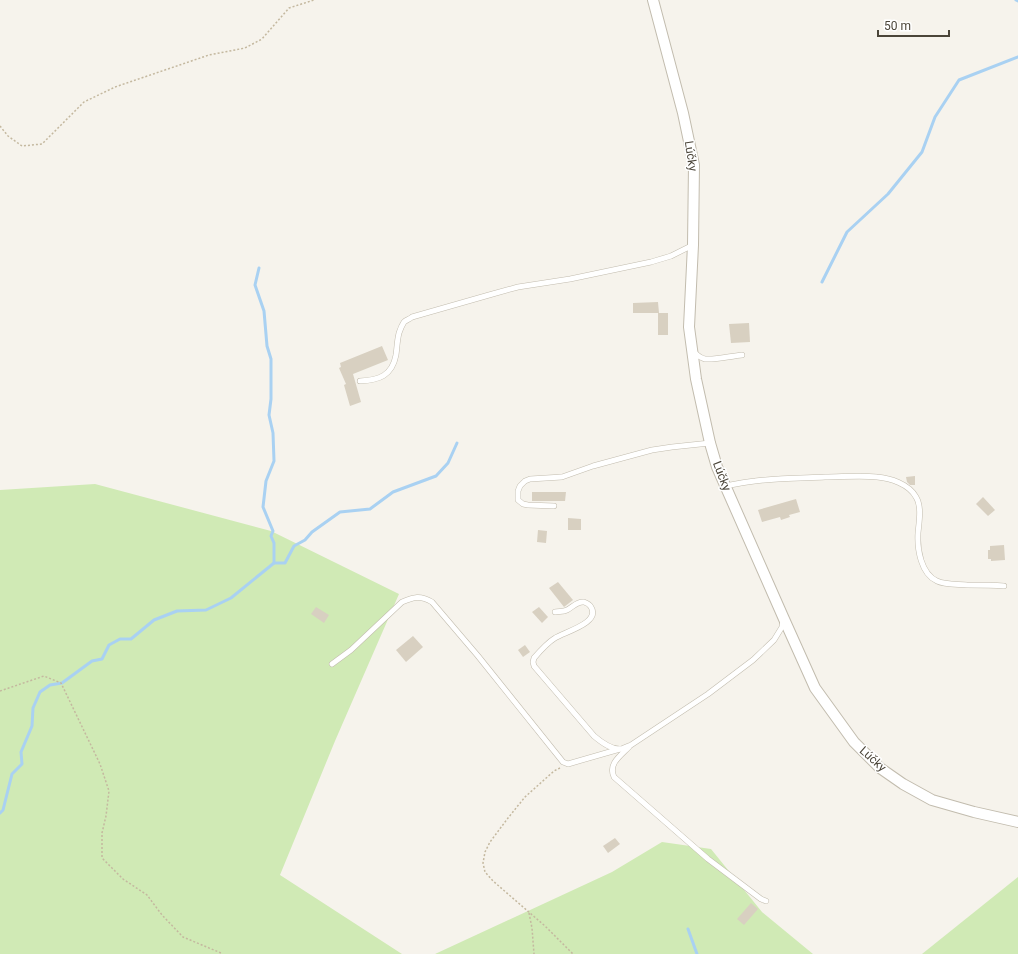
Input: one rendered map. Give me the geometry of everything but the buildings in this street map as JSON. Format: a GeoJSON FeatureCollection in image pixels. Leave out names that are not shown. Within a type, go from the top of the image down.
{"type":"FeatureCollection","features":[{"type":"Feature","properties":{"kind":"street","name":"Lúčky"},"geometry":{"type":"LineString","coordinates":[[653,0],[683,113],[694,165],[693,245],[689,327],[696,379],[710,443],[717,467],[784,619],[815,688],[854,742],[880,768],[902,784],[932,800],[974,812],[1018,822]]}},
{"type":"Feature","properties":{"kind":"lane"},"geometry":{"type":"LineString","coordinates":[[360,381],[370,381],[380,378],[388,373],[393,366],[396,355],[397,338],[400,330],[404,322],[412,317],[518,287],[570,279],[651,262],[671,256],[693,245]]}},
{"type":"Feature","properties":{"kind":"lane"},"geometry":{"type":"LineString","coordinates":[[692,350],[699,357],[706,359],[742,355]]}},
{"type":"Feature","properties":{"kind":"lane"},"geometry":{"type":"LineString","coordinates":[[554,506],[522,504],[518,500],[520,486],[524,481],[530,479],[562,477],[593,466],[652,450],[672,446],[710,443]]}},
{"type":"Feature","properties":{"kind":"lane"},"geometry":{"type":"LineString","coordinates":[[725,486],[755,480],[858,476],[877,477],[890,480],[903,485],[917,497],[919,506],[919,554],[924,567],[930,576],[937,581],[952,584],[1004,586]]}},
{"type":"Feature","properties":{"kind":"lane"},"geometry":{"type":"LineString","coordinates":[[332,664],[351,650],[402,602],[417,597],[426,599],[432,602],[478,656],[559,759],[568,764],[631,745],[708,694],[753,660],[774,640],[782,626],[784,619]]}},
{"type":"Feature","properties":{"kind":"lane"},"geometry":{"type":"LineString","coordinates":[[555,612],[566,610],[576,604],[585,602],[592,609],[593,614],[588,621],[580,627],[553,639],[534,658],[534,666],[594,736],[602,743],[621,749]]}},
{"type":"Feature","properties":{"kind":"lane"},"geometry":{"type":"LineString","coordinates":[[631,745],[612,766],[614,777],[708,859],[761,899],[766,901]]}},
{"type":"Feature","properties":{"kind":"path"},"geometry":{"type":"LineString","coordinates":[[0,126],[8,136],[22,146],[42,144],[84,102],[122,84],[209,55],[245,48],[262,39],[289,8],[314,0]]}},
{"type":"Feature","properties":{"kind":"path"},"geometry":{"type":"LineString","coordinates":[[0,691],[44,676],[61,683],[100,764],[109,791],[102,833],[102,858],[123,879],[147,895],[162,915],[183,937],[222,954]]}},
{"type":"Feature","properties":{"kind":"path"},"geometry":{"type":"LineString","coordinates":[[568,764],[554,771],[525,797],[490,842],[485,852],[483,863],[485,872],[493,881],[545,926],[573,954]]}},
{"type":"Feature","properties":{"kind":"path"},"geometry":{"type":"LineString","coordinates":[[529,913],[534,954]]}},
{"type":"Feature","properties":{"kind":"green space"},"geometry":{"type":"Polygon","coordinates":[[[95,484],[271,531],[399,594],[335,741],[280,875],[402,954],[0,954],[0,490],[95,484]]]}},
{"type":"Feature","properties":{"kind":"green space"},"geometry":{"type":"Polygon","coordinates":[[[662,842],[711,849],[762,912],[813,954],[435,954],[612,872],[662,842]]]}},
{"type":"Feature","properties":{"kind":"green space"},"geometry":{"type":"Polygon","coordinates":[[[1018,877],[1018,954],[922,954],[1018,877]]]}},
{"type":"Feature","properties":{"kind":"waterway"},"geometry":{"type":"LineString","coordinates":[[822,282],[847,232],[888,194],[922,152],[935,117],[959,80],[1018,57]]}},
{"type":"Feature","properties":{"kind":"waterway"},"geometry":{"type":"LineString","coordinates":[[0,813],[3,810],[12,774],[22,764],[21,752],[32,726],[33,708],[40,692],[50,685],[62,683],[92,661],[102,659],[109,645],[120,639],[131,639],[154,620],[177,611],[206,610],[231,598],[274,563],[274,543],[271,536],[273,531],[263,507],[266,481],[274,461],[273,433],[269,415],[271,399],[271,359],[267,346],[264,311],[255,285],[259,268]]}},
{"type":"Feature","properties":{"kind":"waterway"},"geometry":{"type":"LineString","coordinates":[[274,563],[285,563],[294,546],[305,540],[312,532],[340,512],[370,509],[393,492],[436,476],[448,463],[457,443]]}},
{"type":"Feature","properties":{"kind":"waterway"},"geometry":{"type":"LineString","coordinates":[[688,929],[697,954]]}}]}
